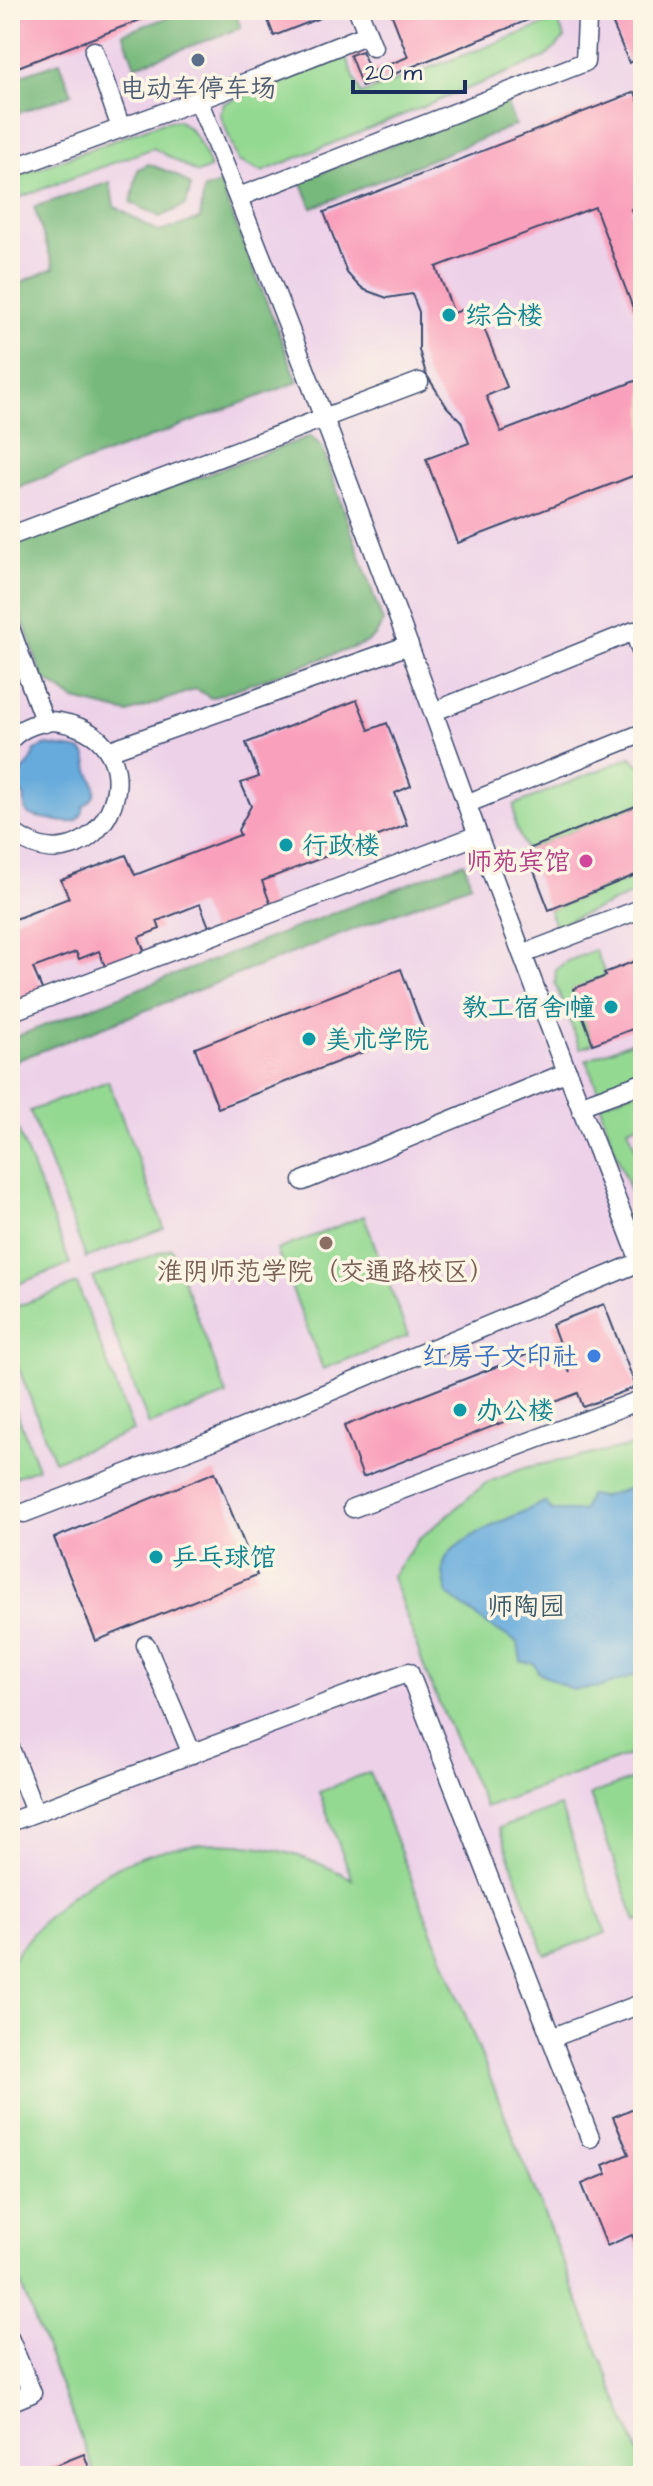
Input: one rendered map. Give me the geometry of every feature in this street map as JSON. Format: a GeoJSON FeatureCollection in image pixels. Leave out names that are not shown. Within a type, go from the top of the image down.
{"type":"FeatureCollection","features":[{"type":"Feature","properties":{"kind":"lane"},"geometry":{"type":"LineString","coordinates":[[10,169],[370,40],[358,10]]}},
{"type":"Feature","properties":{"kind":"lane"},"geometry":{"type":"LineString","coordinates":[[239,197],[585,62],[587,20],[583,10]]}},
{"type":"Feature","properties":{"kind":"lane"},"geometry":{"type":"LineString","coordinates":[[94,51],[121,128]]}},
{"type":"Feature","properties":{"kind":"lane"},"geometry":{"type":"LineString","coordinates":[[24,1513],[266,1419],[641,1259],[466,804],[435,711],[239,197],[198,100]]}},
{"type":"Feature","properties":{"kind":"lane"},"geometry":{"type":"LineString","coordinates":[[10,536],[419,382]]}},
{"type":"Feature","properties":{"kind":"lane"},"geometry":{"type":"LineString","coordinates":[[10,628],[45,723]]}},
{"type":"Feature","properties":{"kind":"lane"},"geometry":{"type":"LineString","coordinates":[[435,711],[634,631],[643,657]]}},
{"type":"Feature","properties":{"kind":"lane"},"geometry":{"type":"LineString","coordinates":[[108,751],[409,645]]}},
{"type":"Feature","properties":{"kind":"lane"},"geometry":{"type":"LineString","coordinates":[[10,830],[21,839],[41,847],[60,848],[80,842],[98,830],[111,813],[117,792],[116,771],[108,751],[94,735],[75,725],[54,721],[12,729]]}},
{"type":"Feature","properties":{"kind":"lane"},"geometry":{"type":"LineString","coordinates":[[466,804],[643,733]]}},
{"type":"Feature","properties":{"kind":"lane"},"geometry":{"type":"LineString","coordinates":[[10,1012],[478,835]]}},
{"type":"Feature","properties":{"kind":"lane"},"geometry":{"type":"LineString","coordinates":[[523,954],[643,908]]}},
{"type":"Feature","properties":{"kind":"lane"},"geometry":{"type":"LineString","coordinates":[[303,1181],[568,1072]]}},
{"type":"Feature","properties":{"kind":"lane"},"geometry":{"type":"LineString","coordinates":[[582,1105],[643,1083]]}},
{"type":"Feature","properties":{"kind":"lane"},"geometry":{"type":"LineString","coordinates":[[353,1508],[643,1399]]}},
{"type":"Feature","properties":{"kind":"lane"},"geometry":{"type":"LineString","coordinates":[[146,1645],[192,1754]]}},
{"type":"Feature","properties":{"kind":"lane"},"geometry":{"type":"LineString","coordinates":[[10,1822],[409,1672],[590,2138]]}},
{"type":"Feature","properties":{"kind":"lane"},"geometry":{"type":"LineString","coordinates":[[10,1748],[35,1812]]}},
{"type":"Feature","properties":{"kind":"lane"},"geometry":{"type":"LineString","coordinates":[[551,2038],[643,2003]]}},
{"type":"Feature","properties":{"kind":"lane"},"geometry":{"type":"LineString","coordinates":[[10,2340],[32,2393],[10,2402]]}},
{"type":"Feature","properties":{"kind":"shaded area","name":"淮阴师范学院（交通路校区）"},"geometry":{"type":"Polygon","coordinates":[[[10,10],[643,10],[643,2476],[10,2476],[10,10]]]}},
{"type":"Feature","properties":{"kind":"green space"},"geometry":{"type":"Polygon","coordinates":[[[189,10],[234,10],[241,28],[135,66],[123,33],[189,10]]]}},
{"type":"Feature","properties":{"kind":"green space"},"geometry":{"type":"Polygon","coordinates":[[[557,20],[565,38],[546,57],[262,172],[238,161],[220,113],[224,103],[346,57],[361,94],[557,20]]]}},
{"type":"Feature","properties":{"kind":"green space"},"geometry":{"type":"Polygon","coordinates":[[[60,62],[72,94],[10,116],[10,79],[60,62]]]}},
{"type":"Feature","properties":{"kind":"green space"},"geometry":{"type":"Polygon","coordinates":[[[505,99],[515,125],[312,208],[301,181],[505,99]]]}},
{"type":"Feature","properties":{"kind":"green space"},"geometry":{"type":"Polygon","coordinates":[[[177,120],[194,134],[210,168],[198,173],[153,148],[10,201],[10,179],[163,122],[177,120]]]}},
{"type":"Feature","properties":{"kind":"green space"},"geometry":{"type":"Polygon","coordinates":[[[149,164],[176,175],[191,186],[186,205],[160,217],[131,203],[138,169],[149,164]]]}},
{"type":"Feature","properties":{"kind":"green space"},"geometry":{"type":"Polygon","coordinates":[[[110,182],[114,206],[159,232],[200,219],[204,189],[220,184],[298,382],[10,490],[10,287],[54,268],[34,207],[110,182]]]}},
{"type":"Feature","properties":{"kind":"green space"},"geometry":{"type":"Polygon","coordinates":[[[311,436],[322,447],[383,622],[376,635],[366,643],[211,698],[196,689],[128,713],[75,700],[43,678],[10,584],[10,547],[311,436]]]}},
{"type":"Feature","properties":{"kind":"green space"},"geometry":{"type":"Polygon","coordinates":[[[631,757],[643,768],[643,803],[526,850],[515,825],[514,805],[631,757]]]}},
{"type":"Feature","properties":{"kind":"green space"},"geometry":{"type":"Polygon","coordinates":[[[464,862],[471,884],[10,1063],[10,1039],[464,862]]]}},
{"type":"Feature","properties":{"kind":"green space"},"geometry":{"type":"Polygon","coordinates":[[[643,872],[643,890],[555,926],[549,910],[643,872]]]}},
{"type":"Feature","properties":{"kind":"green space"},"geometry":{"type":"Polygon","coordinates":[[[595,950],[606,976],[573,990],[593,1044],[580,1048],[555,983],[556,970],[565,962],[595,950]]]}},
{"type":"Feature","properties":{"kind":"green space"},"geometry":{"type":"Polygon","coordinates":[[[643,1037],[643,1073],[598,1091],[586,1060],[643,1037]]]}},
{"type":"Feature","properties":{"kind":"green space"},"geometry":{"type":"Polygon","coordinates":[[[108,1081],[164,1228],[86,1258],[30,1111],[108,1081]]]}},
{"type":"Feature","properties":{"kind":"green space"},"geometry":{"type":"Polygon","coordinates":[[[643,1088],[643,1122],[628,1128],[643,1169],[643,1228],[601,1104],[643,1088]]]}},
{"type":"Feature","properties":{"kind":"green space"},"geometry":{"type":"Polygon","coordinates":[[[13,1117],[70,1264],[10,1287],[10,1118],[13,1117]]]}},
{"type":"Feature","properties":{"kind":"green space"},"geometry":{"type":"Polygon","coordinates":[[[364,1216],[408,1336],[323,1369],[277,1250],[364,1216]]]}},
{"type":"Feature","properties":{"kind":"green space"},"geometry":{"type":"Polygon","coordinates":[[[171,1248],[227,1395],[149,1425],[93,1278],[171,1248]]]}},
{"type":"Feature","properties":{"kind":"green space"},"geometry":{"type":"Polygon","coordinates":[[[77,1284],[133,1431],[54,1461],[10,1345],[10,1309],[77,1284]]]}},
{"type":"Feature","properties":{"kind":"green space"},"geometry":{"type":"Polygon","coordinates":[[[10,1395],[38,1468],[10,1479],[10,1395]]]}},
{"type":"Feature","properties":{"kind":"green space","name":"师陶园"},"geometry":{"type":"Polygon","coordinates":[[[643,1444],[643,1750],[485,1807],[428,1678],[392,1576],[419,1539],[486,1483],[524,1468],[643,1444]]]}},
{"type":"Feature","properties":{"kind":"green space"},"geometry":{"type":"Polygon","coordinates":[[[369,1772],[643,2464],[643,2476],[96,2476],[10,2257],[10,1963],[42,1922],[79,1890],[120,1865],[163,1850],[209,1844],[256,1846],[304,1858],[352,1879],[319,1792],[369,1772]]]}},
{"type":"Feature","properties":{"kind":"green space"},"geometry":{"type":"Polygon","coordinates":[[[643,1775],[643,1919],[636,1921],[590,1795],[643,1775]]]}},
{"type":"Feature","properties":{"kind":"green space"},"geometry":{"type":"Polygon","coordinates":[[[560,1806],[606,1933],[545,1955],[499,1828],[560,1806]]]}},
{"type":"Feature","properties":{"kind":"water"},"geometry":{"type":"Polygon","coordinates":[[[47,745],[79,750],[86,757],[95,791],[75,821],[30,815],[25,809],[25,797],[16,786],[17,778],[30,763],[35,750],[47,745]]]}},
{"type":"Feature","properties":{"kind":"water"},"geometry":{"type":"Polygon","coordinates":[[[643,1484],[643,1680],[636,1675],[601,1687],[572,1690],[538,1672],[534,1664],[521,1661],[518,1643],[448,1595],[443,1572],[446,1558],[462,1542],[476,1534],[545,1502],[552,1511],[583,1511],[589,1495],[602,1497],[643,1484]]]}},
{"type":"Feature","properties":{"kind":"building"},"geometry":{"type":"Polygon","coordinates":[[[10,10],[166,10],[10,70],[10,10]]]}},
{"type":"Feature","properties":{"kind":"building"},"geometry":{"type":"Polygon","coordinates":[[[264,10],[340,10],[274,36],[264,10]]]}},
{"type":"Feature","properties":{"kind":"building"},"geometry":{"type":"Polygon","coordinates":[[[390,10],[541,10],[543,14],[362,87],[350,55],[362,51],[370,72],[408,57],[390,10]]]}},
{"type":"Feature","properties":{"kind":"building"},"geometry":{"type":"Polygon","coordinates":[[[607,10],[643,10],[643,57],[629,63],[607,10]]]}},
{"type":"Feature","properties":{"kind":"building","name":"综合楼"},"geometry":{"type":"Polygon","coordinates":[[[635,92],[643,114],[643,204],[631,209],[643,243],[643,335],[595,207],[436,267],[454,313],[475,305],[507,387],[486,396],[501,432],[643,378],[643,472],[458,543],[426,459],[469,443],[461,421],[447,407],[426,374],[419,350],[419,312],[412,294],[387,298],[356,283],[347,273],[324,212],[635,92]]]}},
{"type":"Feature","properties":{"kind":"building","name":"行政楼"},"geometry":{"type":"Polygon","coordinates":[[[357,700],[369,730],[387,723],[411,786],[395,793],[407,825],[262,881],[272,908],[211,932],[200,904],[157,921],[160,929],[139,937],[147,958],[108,974],[99,951],[79,959],[76,952],[33,968],[44,994],[10,1008],[10,921],[69,898],[61,880],[126,855],[135,875],[240,835],[238,830],[251,806],[241,783],[259,777],[246,743],[357,700]]]}},
{"type":"Feature","properties":{"kind":"building","name":"师苑宾馆"},"geometry":{"type":"Polygon","coordinates":[[[643,803],[643,872],[549,910],[526,850],[643,803]]]}},
{"type":"Feature","properties":{"kind":"building","name":"教工宿舍1幢"},"geometry":{"type":"Polygon","coordinates":[[[643,958],[643,1025],[593,1044],[573,989],[643,958]]]}},
{"type":"Feature","properties":{"kind":"building","name":"美术学院"},"geometry":{"type":"Polygon","coordinates":[[[401,969],[423,1029],[218,1108],[195,1048],[401,969]]]}},
{"type":"Feature","properties":{"kind":"building","name":"办公楼"},"geometry":{"type":"Polygon","coordinates":[[[604,1304],[636,1387],[583,1407],[578,1393],[363,1477],[344,1426],[557,1343],[570,1373],[552,1324],[604,1304]]]}},
{"type":"Feature","properties":{"kind":"building","name":"乒乓球馆"},"geometry":{"type":"Polygon","coordinates":[[[215,1472],[257,1575],[96,1641],[54,1538],[215,1472]]]}},
{"type":"Feature","properties":{"kind":"building"},"geometry":{"type":"Polygon","coordinates":[[[643,2104],[643,2248],[639,2250],[632,2235],[607,2246],[582,2184],[607,2174],[603,2165],[629,2154],[613,2117],[643,2104]]]}},
{"type":"Feature","properties":{"kind":"building"},"geometry":{"type":"Polygon","coordinates":[[[84,2454],[92,2476],[28,2476],[84,2454]]]}},
{"type":"Feature","properties":{"kind":"place","name":"电动车停车场"},"geometry":{"type":"Point","coordinates":[198,60]}},
{"type":"Feature","properties":{"kind":"place","name":"综合楼"},"geometry":{"type":"Point","coordinates":[449,315]}},
{"type":"Feature","properties":{"kind":"place","name":"行政楼"},"geometry":{"type":"Point","coordinates":[286,845]}},
{"type":"Feature","properties":{"kind":"place","name":"师苑宾馆"},"geometry":{"type":"Point","coordinates":[586,861]}},
{"type":"Feature","properties":{"kind":"place","name":"教工宿舍1幢"},"geometry":{"type":"Point","coordinates":[611,1007]}},
{"type":"Feature","properties":{"kind":"place","name":"美术学院"},"geometry":{"type":"Point","coordinates":[309,1039]}},
{"type":"Feature","properties":{"kind":"place","name":"淮阴师范学院（交通路校区）"},"geometry":{"type":"Point","coordinates":[326,1243]}},
{"type":"Feature","properties":{"kind":"place","name":"红房子文印社"},"geometry":{"type":"Point","coordinates":[594,1356]}},
{"type":"Feature","properties":{"kind":"place","name":"办公楼"},"geometry":{"type":"Point","coordinates":[460,1410]}},
{"type":"Feature","properties":{"kind":"place","name":"乒乓球馆"},"geometry":{"type":"Point","coordinates":[156,1557]}}]}
